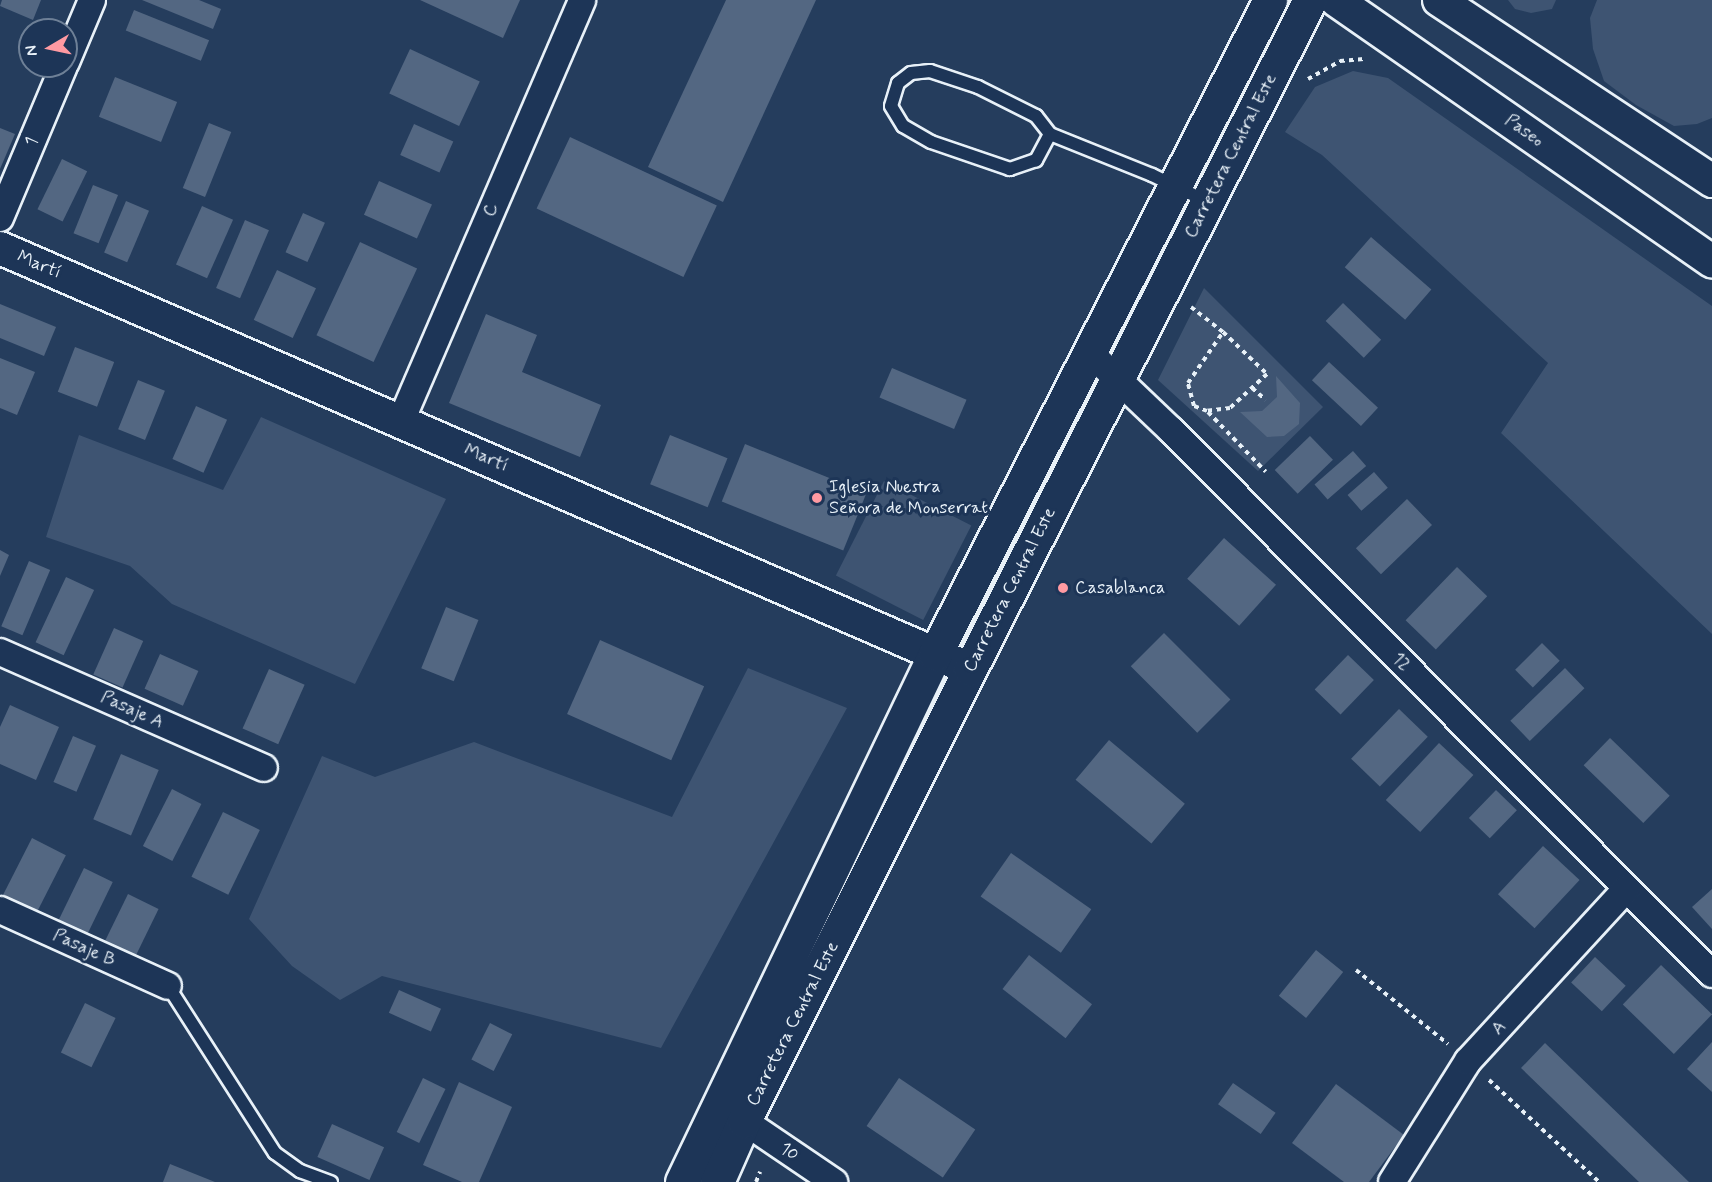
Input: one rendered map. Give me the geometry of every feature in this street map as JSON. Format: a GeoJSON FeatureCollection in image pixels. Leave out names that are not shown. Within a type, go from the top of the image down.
{"type":"FeatureCollection","features":[{"type":"Feature","properties":{"kind":"main road","name":"Carretera Central Este"},"geometry":{"type":"LineString","coordinates":[[682,1182],[936,653],[1270,0]]}},
{"type":"Feature","properties":{"kind":"main road","name":"Carretera Central Este"},"geometry":{"type":"LineString","coordinates":[[717,1182],[744,1121],[970,669],[1310,0]]}},
{"type":"Feature","properties":{"kind":"street"},"geometry":{"type":"LineString","coordinates":[[78,33],[92,0]]}},
{"type":"Feature","properties":{"kind":"street","name":"C"},"geometry":{"type":"LineString","coordinates":[[400,421],[582,0]]}},
{"type":"Feature","properties":{"kind":"street","name":"Paseo"},"geometry":{"type":"LineString","coordinates":[[1336,0],[1712,261]]}},
{"type":"Feature","properties":{"kind":"street"},"geometry":{"type":"LineString","coordinates":[[1439,0],[1712,182]]}},
{"type":"Feature","properties":{"kind":"street","name":"1"},"geometry":{"type":"LineString","coordinates":[[0,218],[59,78]]}},
{"type":"Feature","properties":{"kind":"street","name":"Martí"},"geometry":{"type":"LineString","coordinates":[[0,248],[970,669]]}},
{"type":"Feature","properties":{"kind":"street","name":"12"},"geometry":{"type":"LineString","coordinates":[[1089,352],[1118,378],[1712,974]]}},
{"type":"Feature","properties":{"kind":"street","name":"Pasaje A"},"geometry":{"type":"LineString","coordinates":[[0,652],[264,768]]}},
{"type":"Feature","properties":{"kind":"street","name":"A"},"geometry":{"type":"LineString","coordinates":[[1392,1182],[1468,1061],[1626,889]]}},
{"type":"Feature","properties":{"kind":"street","name":"Pasaje B"},"geometry":{"type":"LineString","coordinates":[[0,910],[168,986]]}},
{"type":"Feature","properties":{"kind":"street","name":"10"},"geometry":{"type":"LineString","coordinates":[[744,1121],[834,1182]]}},
{"type":"Feature","properties":{"kind":"lane"},"geometry":{"type":"LineString","coordinates":[[1050,134],[1036,160],[1010,169],[931,142],[903,126],[891,106],[898,83],[911,73],[930,71],[978,87],[1036,116],[1050,134],[1176,186],[1208,202]]}},
{"type":"Feature","properties":{"kind":"lane"},"geometry":{"type":"LineString","coordinates":[[168,986],[275,1153],[300,1171],[330,1182]]}},
{"type":"Feature","properties":{"kind":"path"},"geometry":{"type":"LineString","coordinates":[[1307,79],[1340,61],[1369,58]]}},
{"type":"Feature","properties":{"kind":"path"},"geometry":{"type":"LineString","coordinates":[[1187,316],[1196,297]]}},
{"type":"Feature","properties":{"kind":"path"},"geometry":{"type":"LineString","coordinates":[[1191,307],[1223,332],[1267,374],[1230,408],[1207,411]]}},
{"type":"Feature","properties":{"kind":"path"},"geometry":{"type":"LineString","coordinates":[[1223,332],[1188,383],[1194,406],[1207,411],[1266,472]]}},
{"type":"Feature","properties":{"kind":"path"},"geometry":{"type":"LineString","coordinates":[[1252,388],[1266,400]]}},
{"type":"Feature","properties":{"kind":"path"},"geometry":{"type":"LineString","coordinates":[[756,1182],[773,1141]]}},
{"type":"Feature","properties":{"kind":"shaded area"},"geometry":{"type":"Polygon","coordinates":[[[1508,0],[1556,0],[1552,9],[1531,13],[1515,9],[1508,0]]]}},
{"type":"Feature","properties":{"kind":"shaded area"},"geometry":{"type":"Polygon","coordinates":[[[1597,0],[1712,0],[1712,118],[1697,124],[1674,126],[1636,105],[1604,81],[1593,49],[1590,18],[1597,0]]]}},
{"type":"Feature","properties":{"kind":"shaded area"},"geometry":{"type":"Polygon","coordinates":[[[1353,71],[1388,78],[1712,306],[1712,634],[1501,433],[1548,363],[1322,155],[1285,132],[1315,87],[1353,71]]]}},
{"type":"Feature","properties":{"kind":"shaded area"},"geometry":{"type":"Polygon","coordinates":[[[1204,288],[1323,407],[1258,471],[1158,380],[1204,288]]]}},
{"type":"Feature","properties":{"kind":"shaded area"},"geometry":{"type":"Polygon","coordinates":[[[261,417],[446,499],[355,684],[172,604],[130,566],[46,537],[79,435],[223,490],[261,417]]]}},
{"type":"Feature","properties":{"kind":"shaded area"},"geometry":{"type":"Polygon","coordinates":[[[884,481],[971,525],[923,620],[836,575],[884,481]]]}},
{"type":"Feature","properties":{"kind":"shaded area"},"geometry":{"type":"Polygon","coordinates":[[[748,668],[847,708],[661,1048],[382,976],[340,1000],[292,966],[249,919],[322,756],[375,777],[474,742],[672,817],[748,668]]]}},
{"type":"Feature","properties":{"kind":"building"},"geometry":{"type":"Polygon","coordinates":[[[2,0],[41,0],[34,18],[28,18],[0,6],[2,0]]]}},
{"type":"Feature","properties":{"kind":"building"},"geometry":{"type":"Polygon","coordinates":[[[142,0],[199,0],[221,9],[213,29],[142,0]]]}},
{"type":"Feature","properties":{"kind":"building"},"geometry":{"type":"Polygon","coordinates":[[[420,0],[520,0],[503,38],[420,0]]]}},
{"type":"Feature","properties":{"kind":"building"},"geometry":{"type":"Polygon","coordinates":[[[726,0],[816,0],[723,202],[648,167],[726,0]]]}},
{"type":"Feature","properties":{"kind":"building"},"geometry":{"type":"Polygon","coordinates":[[[134,10],[209,40],[201,61],[126,30],[134,10]]]}},
{"type":"Feature","properties":{"kind":"building"},"geometry":{"type":"Polygon","coordinates":[[[410,49],[480,82],[459,126],[389,93],[410,49]]]}},
{"type":"Feature","properties":{"kind":"building"},"geometry":{"type":"Polygon","coordinates":[[[115,77],[177,102],[161,142],[99,117],[115,77]]]}},
{"type":"Feature","properties":{"kind":"building"},"geometry":{"type":"Polygon","coordinates":[[[209,123],[231,132],[205,197],[183,188],[209,123]]]}},
{"type":"Feature","properties":{"kind":"building"},"geometry":{"type":"Polygon","coordinates":[[[414,124],[453,141],[439,173],[400,155],[414,124]]]}},
{"type":"Feature","properties":{"kind":"building"},"geometry":{"type":"Polygon","coordinates":[[[0,128],[15,134],[0,169],[0,128]]]}},
{"type":"Feature","properties":{"kind":"building"},"geometry":{"type":"Polygon","coordinates":[[[570,137],[717,205],[683,277],[537,209],[570,137]]]}},
{"type":"Feature","properties":{"kind":"building"},"geometry":{"type":"Polygon","coordinates":[[[62,159],[87,171],[63,222],[37,209],[62,159]]]}},
{"type":"Feature","properties":{"kind":"building"},"geometry":{"type":"Polygon","coordinates":[[[379,181],[432,205],[417,238],[364,215],[379,181]]]}},
{"type":"Feature","properties":{"kind":"building"},"geometry":{"type":"Polygon","coordinates":[[[93,185],[118,195],[99,243],[74,233],[93,185]]]}},
{"type":"Feature","properties":{"kind":"building"},"geometry":{"type":"Polygon","coordinates":[[[126,201],[149,211],[127,262],[104,253],[126,201]]]}},
{"type":"Feature","properties":{"kind":"building"},"geometry":{"type":"Polygon","coordinates":[[[202,206],[233,220],[207,278],[176,264],[202,206]]]}},
{"type":"Feature","properties":{"kind":"building"},"geometry":{"type":"Polygon","coordinates":[[[303,213],[325,223],[307,262],[286,252],[303,213]]]}},
{"type":"Feature","properties":{"kind":"building"},"geometry":{"type":"Polygon","coordinates":[[[245,220],[269,230],[240,298],[216,288],[245,220]]]}},
{"type":"Feature","properties":{"kind":"building"},"geometry":{"type":"Polygon","coordinates":[[[1371,237],[1431,289],[1405,320],[1345,267],[1371,237]]]}},
{"type":"Feature","properties":{"kind":"building"},"geometry":{"type":"Polygon","coordinates":[[[360,242],[417,269],[374,362],[316,335],[360,242]]]}},
{"type":"Feature","properties":{"kind":"building"},"geometry":{"type":"Polygon","coordinates":[[[277,270],[316,288],[293,338],[254,320],[277,270]]]}},
{"type":"Feature","properties":{"kind":"building"},"geometry":{"type":"Polygon","coordinates":[[[1343,303],[1381,340],[1364,358],[1326,321],[1343,303]]]}},
{"type":"Feature","properties":{"kind":"building"},"geometry":{"type":"Polygon","coordinates":[[[0,304],[56,327],[44,356],[0,338],[0,304]]]}},
{"type":"Feature","properties":{"kind":"building"},"geometry":{"type":"Polygon","coordinates":[[[486,314],[537,335],[522,372],[601,405],[580,457],[449,403],[486,314]]]}},
{"type":"Feature","properties":{"kind":"building"},"geometry":{"type":"Polygon","coordinates":[[[75,347],[114,362],[97,407],[58,392],[75,347]]]}},
{"type":"Feature","properties":{"kind":"building"},"geometry":{"type":"Polygon","coordinates":[[[0,358],[35,372],[17,415],[0,408],[0,358]]]}},
{"type":"Feature","properties":{"kind":"building"},"geometry":{"type":"Polygon","coordinates":[[[1329,362],[1378,408],[1361,426],[1312,380],[1329,362]]]}},
{"type":"Feature","properties":{"kind":"building"},"geometry":{"type":"Polygon","coordinates":[[[892,368],[967,400],[954,429],[879,397],[892,368]]]}},
{"type":"Feature","properties":{"kind":"building"},"geometry":{"type":"Polygon","coordinates":[[[1276,376],[1300,403],[1299,424],[1284,436],[1267,437],[1240,412],[1262,411],[1277,397],[1276,376]]]}},
{"type":"Feature","properties":{"kind":"building"},"geometry":{"type":"Polygon","coordinates":[[[138,380],[165,391],[145,440],[118,429],[138,380]]]}},
{"type":"Feature","properties":{"kind":"building"},"geometry":{"type":"Polygon","coordinates":[[[196,406],[227,420],[203,473],[172,459],[196,406]]]}},
{"type":"Feature","properties":{"kind":"building"},"geometry":{"type":"Polygon","coordinates":[[[670,435],[727,458],[708,507],[650,484],[670,435]]]}},
{"type":"Feature","properties":{"kind":"building"},"geometry":{"type":"Polygon","coordinates":[[[1310,436],[1333,460],[1298,494],[1275,470],[1310,436]]]}},
{"type":"Feature","properties":{"kind":"building"},"geometry":{"type":"Polygon","coordinates":[[[745,444],[866,493],[843,551],[722,501],[745,444]]]}},
{"type":"Feature","properties":{"kind":"building"},"geometry":{"type":"Polygon","coordinates":[[[1353,451],[1366,466],[1328,500],[1315,484],[1353,451]]]}},
{"type":"Feature","properties":{"kind":"building"},"geometry":{"type":"Polygon","coordinates":[[[1374,472],[1388,488],[1361,511],[1348,495],[1374,472]]]}},
{"type":"Feature","properties":{"kind":"building"},"geometry":{"type":"Polygon","coordinates":[[[1407,499],[1432,525],[1381,574],[1356,548],[1407,499]]]}},
{"type":"Feature","properties":{"kind":"building"},"geometry":{"type":"Polygon","coordinates":[[[1224,538],[1276,585],[1239,626],[1187,579],[1224,538]]]}},
{"type":"Feature","properties":{"kind":"building"},"geometry":{"type":"Polygon","coordinates":[[[0,550],[9,555],[0,576],[0,550]]]}},
{"type":"Feature","properties":{"kind":"building"},"geometry":{"type":"Polygon","coordinates":[[[29,561],[50,570],[22,635],[1,626],[29,561]]]}},
{"type":"Feature","properties":{"kind":"building"},"geometry":{"type":"Polygon","coordinates":[[[1457,567],[1487,596],[1436,649],[1406,620],[1457,567]]]}},
{"type":"Feature","properties":{"kind":"building"},"geometry":{"type":"Polygon","coordinates":[[[66,577],[94,590],[64,655],[36,642],[66,577]]]}},
{"type":"Feature","properties":{"kind":"building"},"geometry":{"type":"Polygon","coordinates":[[[446,607],[478,620],[454,681],[421,668],[446,607]]]}},
{"type":"Feature","properties":{"kind":"building"},"geometry":{"type":"Polygon","coordinates":[[[114,628],[143,641],[122,688],[93,675],[114,628]]]}},
{"type":"Feature","properties":{"kind":"building"},"geometry":{"type":"Polygon","coordinates":[[[1164,633],[1230,699],[1197,733],[1131,666],[1164,633]]]}},
{"type":"Feature","properties":{"kind":"building"},"geometry":{"type":"Polygon","coordinates":[[[600,640],[704,686],[671,760],[567,714],[600,640]]]}},
{"type":"Feature","properties":{"kind":"building"},"geometry":{"type":"Polygon","coordinates":[[[1542,643],[1560,661],[1533,688],[1515,670],[1542,643]]]}},
{"type":"Feature","properties":{"kind":"building"},"geometry":{"type":"Polygon","coordinates":[[[160,654],[198,671],[183,706],[145,689],[160,654]]]}},
{"type":"Feature","properties":{"kind":"building"},"geometry":{"type":"Polygon","coordinates":[[[1348,655],[1374,680],[1341,715],[1315,690],[1348,655]]]}},
{"type":"Feature","properties":{"kind":"building"},"geometry":{"type":"Polygon","coordinates":[[[1565,668],[1584,688],[1530,741],[1510,721],[1565,668]]]}},
{"type":"Feature","properties":{"kind":"building"},"geometry":{"type":"Polygon","coordinates":[[[269,669],[305,685],[278,744],[243,728],[269,669]]]}},
{"type":"Feature","properties":{"kind":"building"},"geometry":{"type":"Polygon","coordinates":[[[10,705],[59,727],[36,780],[0,764],[0,727],[10,705]]]}},
{"type":"Feature","properties":{"kind":"building"},"geometry":{"type":"Polygon","coordinates":[[[1399,709],[1428,737],[1380,786],[1351,759],[1399,709]]]}},
{"type":"Feature","properties":{"kind":"building"},"geometry":{"type":"Polygon","coordinates":[[[73,736],[96,746],[76,792],[53,782],[73,736]]]}},
{"type":"Feature","properties":{"kind":"building"},"geometry":{"type":"Polygon","coordinates":[[[1610,738],[1670,796],[1643,823],[1584,765],[1610,738]]]}},
{"type":"Feature","properties":{"kind":"building"},"geometry":{"type":"Polygon","coordinates":[[[1109,740],[1185,804],[1151,843],[1076,780],[1109,740]]]}},
{"type":"Feature","properties":{"kind":"building"},"geometry":{"type":"Polygon","coordinates":[[[1439,743],[1473,775],[1420,832],[1386,800],[1439,743]]]}},
{"type":"Feature","properties":{"kind":"building"},"geometry":{"type":"Polygon","coordinates":[[[121,754],[159,770],[131,835],[93,819],[121,754]]]}},
{"type":"Feature","properties":{"kind":"building"},"geometry":{"type":"Polygon","coordinates":[[[172,789],[201,804],[172,861],[143,846],[172,789]]]}},
{"type":"Feature","properties":{"kind":"building"},"geometry":{"type":"Polygon","coordinates":[[[1496,790],[1517,810],[1490,838],[1469,818],[1496,790]]]}},
{"type":"Feature","properties":{"kind":"building"},"geometry":{"type":"Polygon","coordinates":[[[223,812],[260,830],[228,895],[191,877],[223,812]]]}},
{"type":"Feature","properties":{"kind":"building"},"geometry":{"type":"Polygon","coordinates":[[[32,838],[66,855],[35,915],[2,898],[32,838]]]}},
{"type":"Feature","properties":{"kind":"building"},"geometry":{"type":"Polygon","coordinates":[[[1543,846],[1580,880],[1535,928],[1498,894],[1543,846]]]}},
{"type":"Feature","properties":{"kind":"building"},"geometry":{"type":"Polygon","coordinates":[[[1011,853],[1091,909],[1061,953],[981,896],[1011,853]]]}},
{"type":"Feature","properties":{"kind":"building"},"geometry":{"type":"Polygon","coordinates":[[[84,868],[113,882],[86,936],[58,922],[84,868]]]}},
{"type":"Feature","properties":{"kind":"building"},"geometry":{"type":"Polygon","coordinates":[[[1712,889],[1712,929],[1692,907],[1712,889]]]}},
{"type":"Feature","properties":{"kind":"building"},"geometry":{"type":"Polygon","coordinates":[[[128,894],[159,909],[134,959],[103,944],[128,894]]]}},
{"type":"Feature","properties":{"kind":"building"},"geometry":{"type":"Polygon","coordinates":[[[1316,950],[1343,972],[1306,1018],[1279,996],[1316,950]]]}},
{"type":"Feature","properties":{"kind":"building"},"geometry":{"type":"Polygon","coordinates":[[[1029,955],[1092,1004],[1066,1038],[1003,989],[1029,955]]]}},
{"type":"Feature","properties":{"kind":"building"},"geometry":{"type":"Polygon","coordinates":[[[1595,957],[1626,986],[1602,1011],[1571,983],[1595,957]]]}},
{"type":"Feature","properties":{"kind":"building"},"geometry":{"type":"Polygon","coordinates":[[[1661,965],[1712,1014],[1674,1054],[1623,1005],[1661,965]]]}},
{"type":"Feature","properties":{"kind":"building"},"geometry":{"type":"Polygon","coordinates":[[[399,990],[441,1009],[431,1032],[389,1013],[399,990]]]}},
{"type":"Feature","properties":{"kind":"building"},"geometry":{"type":"Polygon","coordinates":[[[85,1003],[116,1018],[91,1067],[61,1052],[85,1003]]]}},
{"type":"Feature","properties":{"kind":"building"},"geometry":{"type":"Polygon","coordinates":[[[490,1023],[512,1034],[494,1071],[471,1060],[490,1023]]]}},
{"type":"Feature","properties":{"kind":"building"},"geometry":{"type":"Polygon","coordinates":[[[1712,1042],[1712,1092],[1687,1069],[1712,1042]]]}},
{"type":"Feature","properties":{"kind":"building"},"geometry":{"type":"Polygon","coordinates":[[[1545,1043],[1689,1182],[1639,1182],[1521,1068],[1545,1043]]]}},
{"type":"Feature","properties":{"kind":"building"},"geometry":{"type":"Polygon","coordinates":[[[423,1078],[445,1089],[419,1143],[397,1132],[423,1078]]]}},
{"type":"Feature","properties":{"kind":"building"},"geometry":{"type":"Polygon","coordinates":[[[899,1078],[975,1129],[943,1178],[867,1126],[899,1078]]]}},
{"type":"Feature","properties":{"kind":"building"},"geometry":{"type":"Polygon","coordinates":[[[459,1082],[512,1107],[479,1182],[462,1182],[423,1165],[459,1082]]]}},
{"type":"Feature","properties":{"kind":"building"},"geometry":{"type":"Polygon","coordinates":[[[1233,1083],[1276,1113],[1261,1134],[1218,1104],[1233,1083]]]}},
{"type":"Feature","properties":{"kind":"building"},"geometry":{"type":"Polygon","coordinates":[[[1336,1084],[1404,1135],[1369,1182],[1344,1182],[1292,1143],[1336,1084]]]}},
{"type":"Feature","properties":{"kind":"building"},"geometry":{"type":"Polygon","coordinates":[[[332,1124],[384,1147],[369,1180],[317,1157],[332,1124]]]}},
{"type":"Feature","properties":{"kind":"building"},"geometry":{"type":"Polygon","coordinates":[[[170,1164],[215,1182],[163,1182],[170,1164]]]}},
{"type":"Feature","properties":{"kind":"place","name":"Iglesia Nuestra Señora de Monserrat"},"geometry":{"type":"Point","coordinates":[817,498]}},
{"type":"Feature","properties":{"kind":"place","name":"Casablanca"},"geometry":{"type":"Point","coordinates":[1063,588]}}]}
